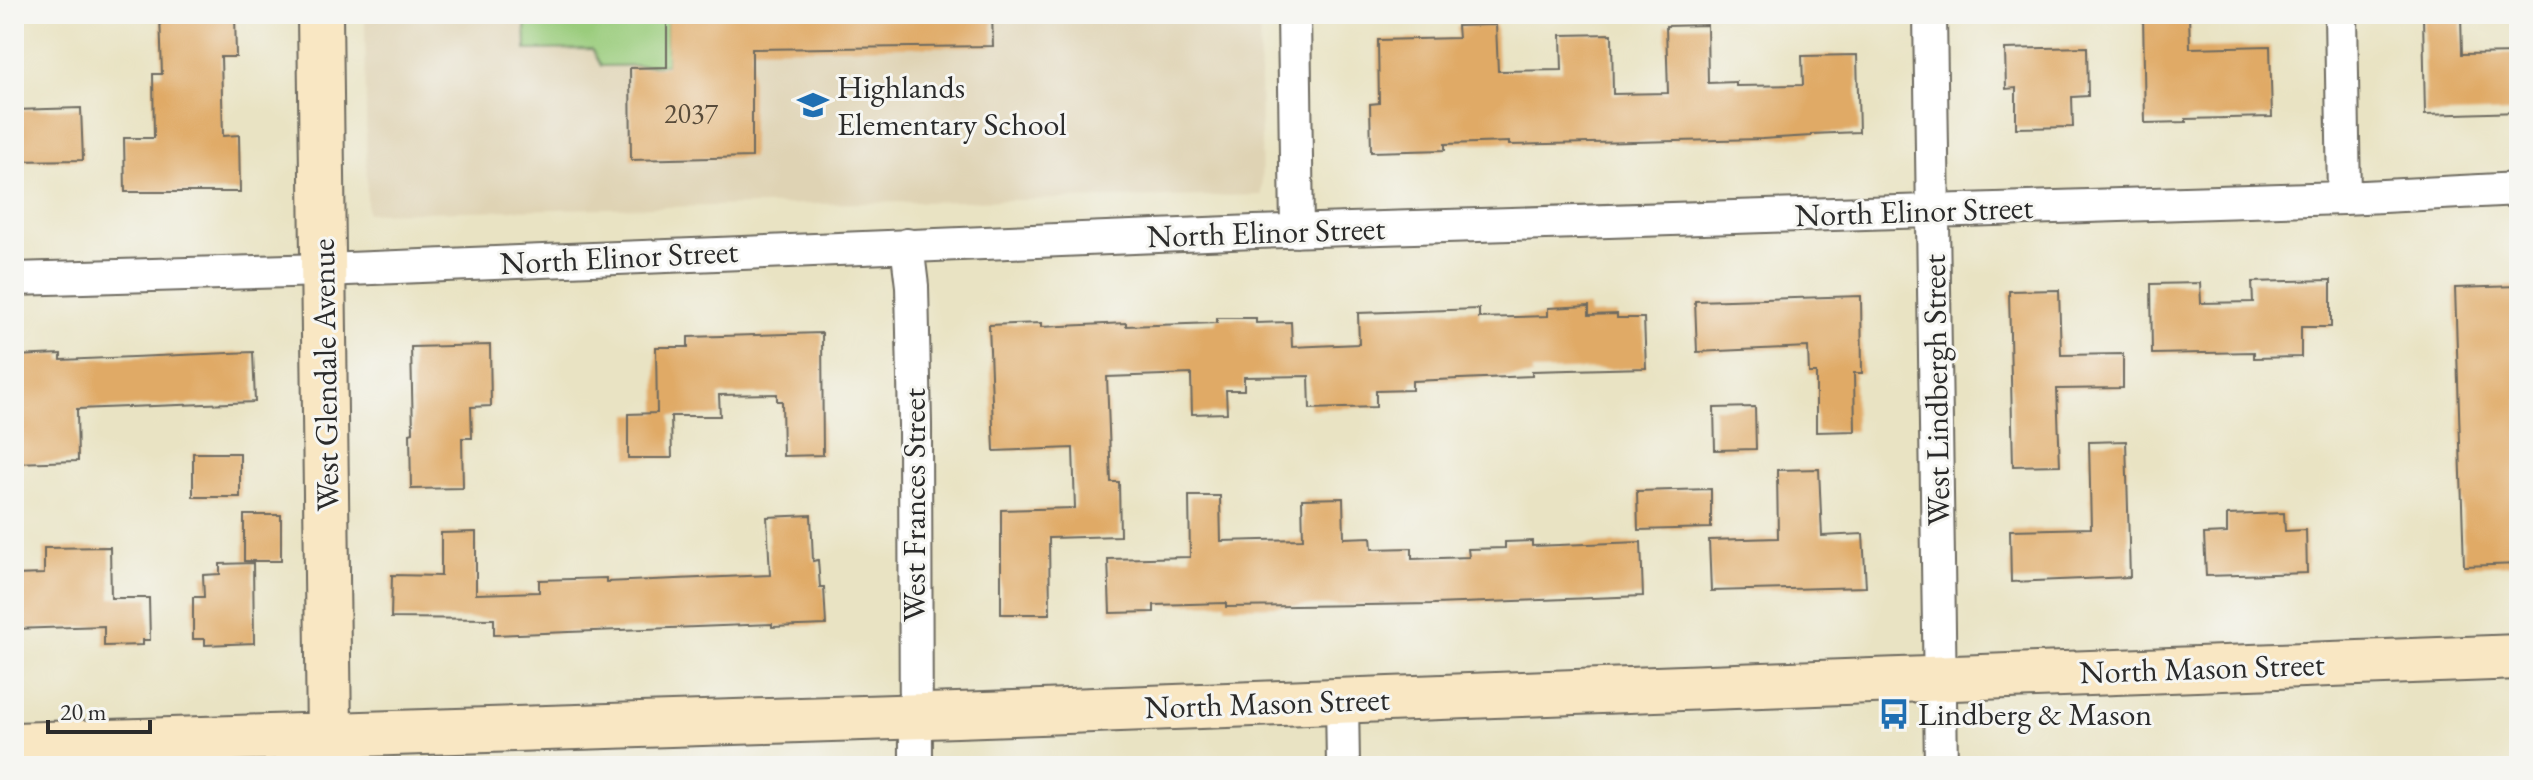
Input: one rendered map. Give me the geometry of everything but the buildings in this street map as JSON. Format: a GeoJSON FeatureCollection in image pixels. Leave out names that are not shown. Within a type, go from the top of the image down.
{"type":"FeatureCollection","features":[{"type":"Feature","properties":{"kind":"main road","name":"West Glendale Avenue"},"geometry":{"type":"LineString","coordinates":[[320,14],[329,735]]}},
{"type":"Feature","properties":{"kind":"main road","name":"North Mason Street"},"geometry":{"type":"LineString","coordinates":[[14,745],[329,735],[423,750],[915,715],[2519,657]]}},
{"type":"Feature","properties":{"kind":"street"},"geometry":{"type":"LineString","coordinates":[[1294,14],[1297,231]]}},
{"type":"Feature","properties":{"kind":"street","name":"West Lindbergh Street"},"geometry":{"type":"LineString","coordinates":[[1930,14],[1941,766]]}},
{"type":"Feature","properties":{"kind":"street"},"geometry":{"type":"LineString","coordinates":[[2341,14],[2344,198]]}},
{"type":"Feature","properties":{"kind":"street","name":"North Elinor Street"},"geometry":{"type":"LineString","coordinates":[[14,279],[324,270],[1297,231],[2344,198],[2519,189]]}},
{"type":"Feature","properties":{"kind":"street","name":"West Frances Street"},"geometry":{"type":"LineString","coordinates":[[907,245],[912,286],[915,425],[916,766]]}},
{"type":"Feature","properties":{"kind":"street"},"geometry":{"type":"LineString","coordinates":[[1342,699],[1343,766]]}},
{"type":"Feature","properties":{"kind":"shaded area","name":"Highlands Elementary School"},"geometry":{"type":"Polygon","coordinates":[[[365,14],[1259,14],[1262,195],[367,213],[365,14]]]}},
{"type":"Feature","properties":{"kind":"green space"},"geometry":{"type":"Polygon","coordinates":[[[525,14],[667,14],[667,65],[601,66],[592,49],[526,50],[525,14]]]}},
{"type":"Feature","properties":{"kind":"place","name":"Highlands Elementary School"},"geometry":{"type":"Point","coordinates":[813,105]}},
{"type":"Feature","properties":{"kind":"place","name":"Lindberg & Mason"},"geometry":{"type":"Point","coordinates":[1894,714]}}]}
